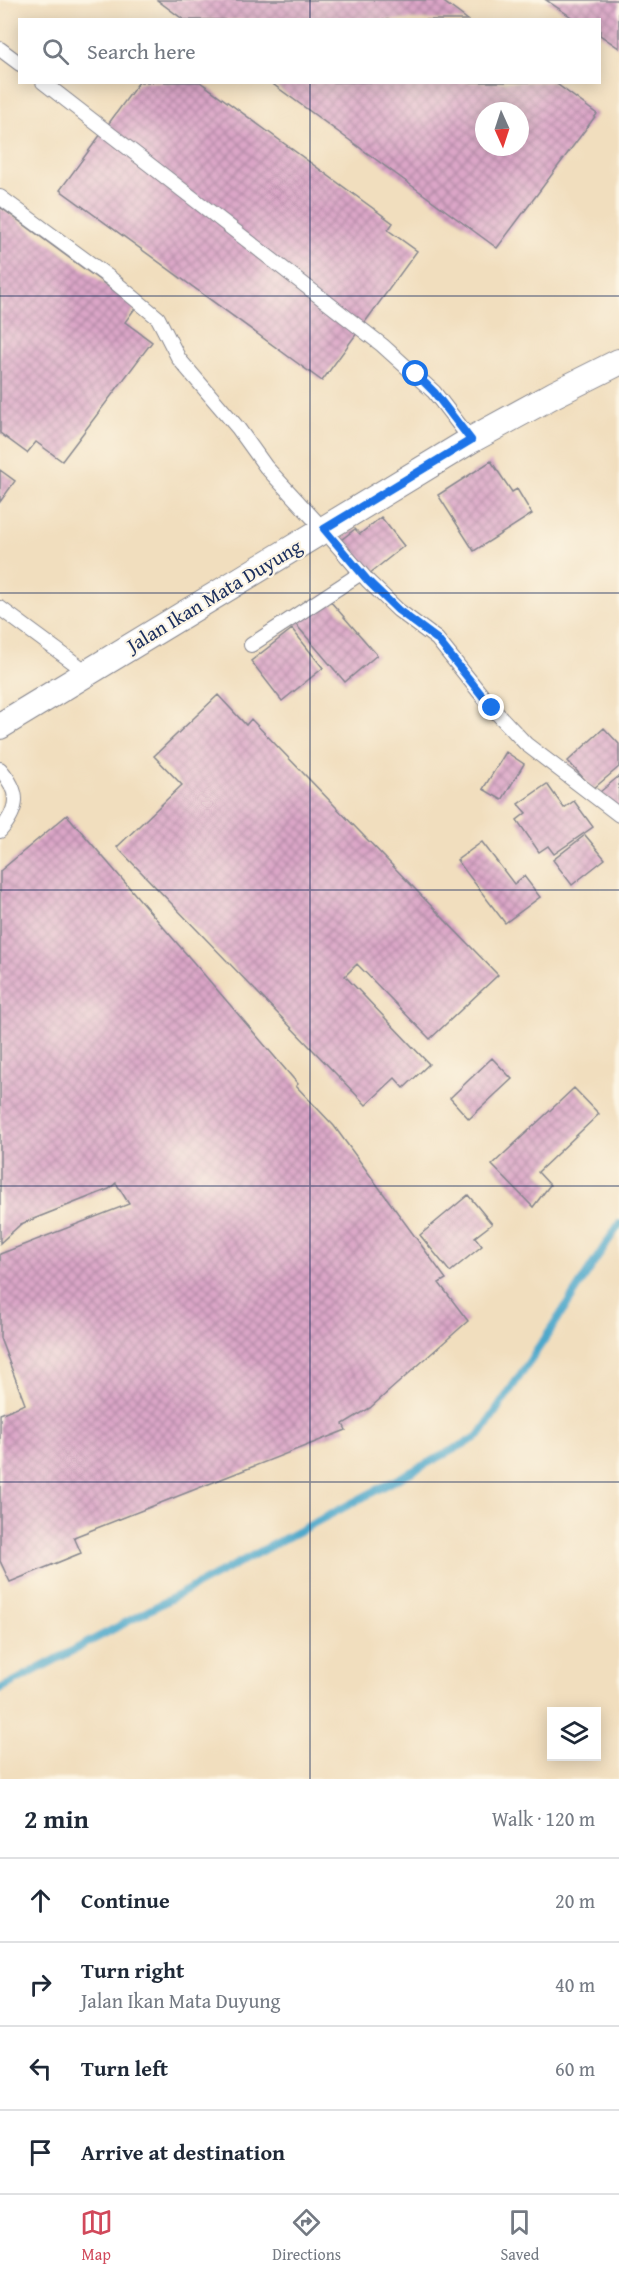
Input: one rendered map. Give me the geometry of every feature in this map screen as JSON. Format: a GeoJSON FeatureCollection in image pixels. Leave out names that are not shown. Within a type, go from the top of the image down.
{"type":"FeatureCollection","features":[{"type":"Feature","properties":{"kind":"street","name":"Jalan Ikan Mata Duyung"},"geometry":{"type":"LineString","coordinates":[[0,726],[471,440],[619,362]]}},
{"type":"Feature","properties":{"kind":"lane"},"geometry":{"type":"LineString","coordinates":[[0,49],[18,62]]}},
{"type":"Feature","properties":{"kind":"lane"},"geometry":{"type":"LineString","coordinates":[[46,84],[382,345],[434,392],[471,440]]}},
{"type":"Feature","properties":{"kind":"lane"},"geometry":{"type":"LineString","coordinates":[[0,197],[110,278],[158,318],[179,359],[238,428],[266,467],[324,529],[361,573],[398,610],[437,639],[492,708],[526,744],[619,815]]}},
{"type":"Feature","properties":{"kind":"lane"},"geometry":{"type":"LineString","coordinates":[[251,645],[361,573]]}},
{"type":"Feature","properties":{"kind":"lane"},"geometry":{"type":"LineString","coordinates":[[0,608],[87,673]]}},
{"type":"Feature","properties":{"kind":"lane"},"geometry":{"type":"LineString","coordinates":[[0,769],[12,783],[15,799],[11,816],[0,831]]}},
{"type":"Feature","properties":{"kind":"building"},"geometry":{"type":"Polygon","coordinates":[[[157,0],[441,0],[465,18],[181,18],[157,0]]]}},
{"type":"Feature","properties":{"kind":"building"},"geometry":{"type":"Polygon","coordinates":[[[546,0],[619,0],[619,48],[601,36],[601,18],[573,18],[546,0]]]}},
{"type":"Feature","properties":{"kind":"building"},"geometry":{"type":"Polygon","coordinates":[[[138,84],[203,84],[393,223],[388,230],[417,251],[322,381],[60,190],[138,84]]]}},
{"type":"Feature","properties":{"kind":"building"},"geometry":{"type":"Polygon","coordinates":[[[273,84],[557,84],[597,114],[497,248],[273,84]]]}},
{"type":"Feature","properties":{"kind":"building"},"geometry":{"type":"Polygon","coordinates":[[[0,207],[136,307],[125,322],[152,342],[62,461],[36,442],[27,453],[0,433],[0,207]]]}},
{"type":"Feature","properties":{"kind":"building"},"geometry":{"type":"Polygon","coordinates":[[[491,461],[512,492],[517,489],[532,514],[474,551],[438,495],[491,461]]]}},
{"type":"Feature","properties":{"kind":"building"},"geometry":{"type":"Polygon","coordinates":[[[0,470],[15,481],[0,502],[0,470]]]}},
{"type":"Feature","properties":{"kind":"building"},"geometry":{"type":"Polygon","coordinates":[[[381,517],[404,546],[369,574],[341,540],[355,529],[360,534],[381,517]]]}},
{"type":"Feature","properties":{"kind":"building"},"geometry":{"type":"Polygon","coordinates":[[[324,594],[377,655],[345,682],[293,621],[324,594]]]}},
{"type":"Feature","properties":{"kind":"building"},"geometry":{"type":"Polygon","coordinates":[[[292,629],[323,668],[282,701],[251,661],[292,629]]]}},
{"type":"Feature","properties":{"kind":"building"},"geometry":{"type":"Polygon","coordinates":[[[218,695],[246,725],[251,719],[498,975],[430,1039],[357,964],[345,976],[429,1064],[404,1088],[395,1078],[366,1105],[117,847],[182,785],[154,756],[218,695]]]}},
{"type":"Feature","properties":{"kind":"building"},"geometry":{"type":"Polygon","coordinates":[[[604,728],[619,744],[619,767],[593,789],[568,761],[604,728]]]}},
{"type":"Feature","properties":{"kind":"building"},"geometry":{"type":"Polygon","coordinates":[[[506,752],[524,764],[502,800],[483,789],[506,752]]]}},
{"type":"Feature","properties":{"kind":"building"},"geometry":{"type":"Polygon","coordinates":[[[619,776],[619,814],[600,792],[619,776]]]}},
{"type":"Feature","properties":{"kind":"building"},"geometry":{"type":"Polygon","coordinates":[[[547,784],[564,808],[574,801],[593,827],[554,854],[548,846],[539,852],[517,820],[526,813],[518,804],[547,784]]]}},
{"type":"Feature","properties":{"kind":"building"},"geometry":{"type":"Polygon","coordinates":[[[67,815],[298,1084],[296,1086],[334,1126],[446,1279],[439,1283],[468,1321],[370,1408],[343,1424],[346,1430],[74,1537],[81,1553],[10,1582],[0,1561],[0,1414],[25,1404],[0,1338],[0,1254],[129,1204],[116,1183],[109,1189],[21,1224],[0,1243],[0,871],[67,815]]]}},
{"type":"Feature","properties":{"kind":"building"},"geometry":{"type":"Polygon","coordinates":[[[585,835],[605,859],[572,885],[553,860],[585,835]]]}},
{"type":"Feature","properties":{"kind":"building"},"geometry":{"type":"Polygon","coordinates":[[[482,842],[514,884],[524,876],[540,897],[505,923],[457,860],[482,842]]]}},
{"type":"Feature","properties":{"kind":"building"},"geometry":{"type":"Polygon","coordinates":[[[492,1058],[512,1079],[469,1119],[450,1098],[492,1058]]]}},
{"type":"Feature","properties":{"kind":"building"},"geometry":{"type":"Polygon","coordinates":[[[574,1088],[599,1114],[538,1172],[550,1185],[533,1207],[492,1165],[574,1088]]]}},
{"type":"Feature","properties":{"kind":"building"},"geometry":{"type":"Polygon","coordinates":[[[468,1195],[492,1224],[475,1237],[482,1246],[450,1272],[420,1235],[468,1195]]]}},
{"type":"Feature","properties":{"kind":"waterway"},"geometry":{"type":"LineString","coordinates":[[0,1689],[479,1436],[619,1224]]}},
{"type":"Feature","properties":{"kind":"route"},"geometry":{"type":"LineString","coordinates":[[416,374],[434,392],[471,440],[324,529],[368,581],[398,610],[437,639],[492,708]]}}]}
